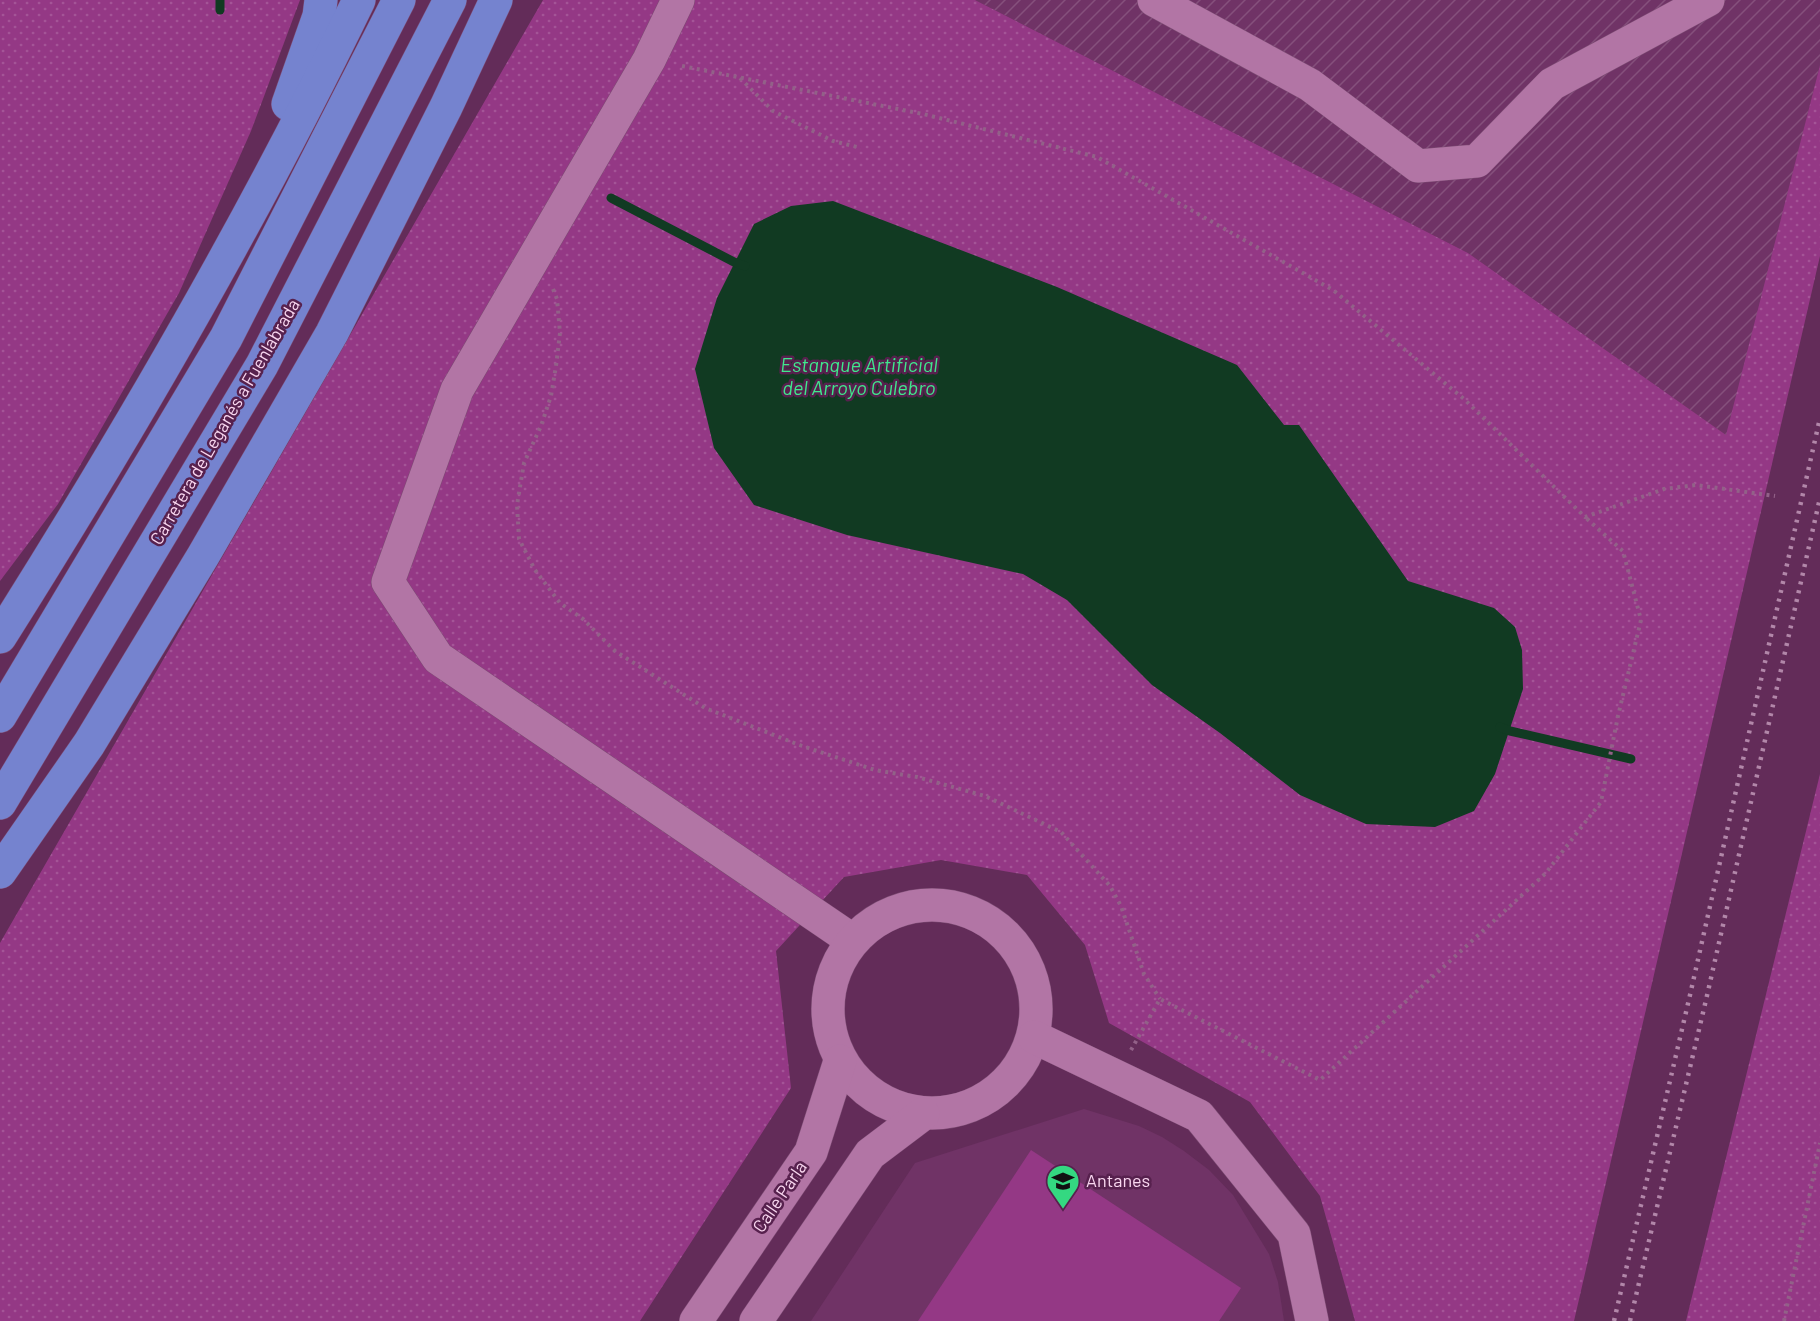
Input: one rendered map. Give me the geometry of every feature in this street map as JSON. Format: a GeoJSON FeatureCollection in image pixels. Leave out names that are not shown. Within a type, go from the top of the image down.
{"type":"FeatureCollection","features":[{"type":"Feature","properties":{"kind":"highway"},"geometry":{"type":"LineString","coordinates":[[183,335],[293,92],[319,16],[321,0]]}},
{"type":"Feature","properties":{"kind":"highway"},"geometry":{"type":"LineString","coordinates":[[0,638],[183,335],[308,106],[359,0]]}},
{"type":"Feature","properties":{"kind":"highway"},"geometry":{"type":"LineString","coordinates":[[0,716],[226,338],[399,0]]}},
{"type":"Feature","properties":{"kind":"highway","name":"Carretera de Leganés a Fuenlabrada"},"geometry":{"type":"LineString","coordinates":[[0,803],[262,365],[450,0]]}},
{"type":"Feature","properties":{"kind":"highway"},"geometry":{"type":"LineString","coordinates":[[0,894],[204,556],[332,333],[446,107],[496,0]]}},
{"type":"Feature","properties":{"kind":"highway"},"geometry":{"type":"LineString","coordinates":[[446,107],[510,0]]}},
{"type":"Feature","properties":{"kind":"highway"},"geometry":{"type":"LineString","coordinates":[[0,616],[39,575]]}},
{"type":"Feature","properties":{"kind":"highway"},"geometry":{"type":"LineString","coordinates":[[0,872],[89,744]]}},
{"type":"Feature","properties":{"kind":"street"},"geometry":{"type":"LineString","coordinates":[[678,0],[649,60],[457,390],[388,582],[438,658],[852,940]]}},
{"type":"Feature","properties":{"kind":"street"},"geometry":{"type":"LineString","coordinates":[[1154,0],[1310,85],[1418,166],[1477,161],[1552,84],[1708,0]]}},
{"type":"Feature","properties":{"kind":"street"},"geometry":{"type":"LineString","coordinates":[[913,905],[949,905],[982,916],[1010,938],[1029,967],[1038,1002],[1034,1037],[1018,1070],[992,1095],[959,1110],[923,1114],[890,1106],[862,1087],[840,1061],[829,1031],[827,998],[835,967],[852,940],[880,918],[913,905]]}},
{"type":"Feature","properties":{"kind":"street"},"geometry":{"type":"LineString","coordinates":[[1034,1037],[1199,1116],[1294,1234],[1312,1321]]}},
{"type":"Feature","properties":{"kind":"street","name":"Calle Parla"},"geometry":{"type":"LineString","coordinates":[[696,1321],[811,1152],[840,1061]]}},
{"type":"Feature","properties":{"kind":"street"},"geometry":{"type":"LineString","coordinates":[[756,1321],[870,1154],[923,1114]]}},
{"type":"Feature","properties":{"kind":"path"},"geometry":{"type":"LineString","coordinates":[[528,267],[549,280],[557,299],[560,333],[551,396],[542,426],[524,464],[517,505],[519,538],[535,570],[560,603],[583,619],[615,651],[705,708],[802,746],[875,770],[917,777],[985,796],[1061,832],[1110,886],[1121,906],[1144,974],[1160,999],[1320,1080],[1545,874],[1601,802],[1618,716],[1641,620],[1623,551],[1464,399],[1333,290],[1097,157],[923,114],[649,60]]}},
{"type":"Feature","properties":{"kind":"path"},"geometry":{"type":"LineString","coordinates":[[740,78],[773,111],[834,141],[861,148]]}},
{"type":"Feature","properties":{"kind":"path"},"geometry":{"type":"LineString","coordinates":[[1585,517],[1664,489],[1685,486],[1696,485],[1775,496]]}},
{"type":"Feature","properties":{"kind":"path"},"geometry":{"type":"LineString","coordinates":[[1116,1077],[1160,999]]}},
{"type":"Feature","properties":{"kind":"path"},"geometry":{"type":"LineString","coordinates":[[1784,1321],[1820,1143]]}},
{"type":"Feature","properties":{"kind":"shaded area"},"geometry":{"type":"Polygon","coordinates":[[[0,0],[300,0],[251,131],[179,293],[58,504],[0,581],[0,0]]]}},
{"type":"Feature","properties":{"kind":"shaded area"},"geometry":{"type":"Polygon","coordinates":[[[543,0],[975,0],[1468,253],[1726,435],[1820,65],[1820,256],[1574,1321],[1355,1321],[1320,1196],[1250,1102],[1109,1023],[1085,945],[1027,875],[941,860],[844,877],[776,951],[791,1088],[640,1321],[0,1321],[0,943],[543,0]]]}},
{"type":"Feature","properties":{"kind":"shaded area"},"geometry":{"type":"Polygon","coordinates":[[[975,0],[1820,0],[1820,65],[1727,436],[1468,253],[975,0]]]}},
{"type":"Feature","properties":{"kind":"shaded area"},"geometry":{"type":"Polygon","coordinates":[[[1820,774],[1820,1321],[1686,1321],[1820,774]]]}},
{"type":"Feature","properties":{"kind":"shaded area","name":"Antanes"},"geometry":{"type":"Polygon","coordinates":[[[1084,1109],[1139,1126],[1162,1137],[1209,1170],[1233,1195],[1269,1254],[1278,1282],[1284,1321],[811,1321],[915,1163],[1084,1109]]]}},
{"type":"Feature","properties":{"kind":"shaded area"},"geometry":{"type":"Polygon","coordinates":[[[1031,1150],[1241,1288],[1219,1321],[918,1321],[1031,1150]]]}},
{"type":"Feature","properties":{"kind":"water","name":"Estanque Artificial del Arroyo Culebro"},"geometry":{"type":"Polygon","coordinates":[[[833,201],[1057,287],[1237,365],[1284,425],[1299,425],[1408,581],[1494,608],[1515,627],[1522,650],[1523,689],[1495,774],[1474,811],[1435,827],[1366,824],[1300,795],[1220,733],[1152,685],[1067,600],[1023,574],[847,535],[754,505],[714,448],[695,369],[717,298],[754,224],[791,206],[833,201]]]}},
{"type":"Feature","properties":{"kind":"waterway"},"geometry":{"type":"LineString","coordinates":[[220,0],[220,10]]}},
{"type":"Feature","properties":{"kind":"waterway"},"geometry":{"type":"LineString","coordinates":[[611,198],[745,266]]}},
{"type":"Feature","properties":{"kind":"waterway"},"geometry":{"type":"LineString","coordinates":[[1500,727],[1631,759]]}},
{"type":"Feature","properties":{"kind":"railway"},"geometry":{"type":"LineString","coordinates":[[1614,1321],[1820,418]]}},
{"type":"Feature","properties":{"kind":"railway"},"geometry":{"type":"LineString","coordinates":[[1630,1321],[1706,1000],[1820,498]]}},
{"type":"Feature","properties":{"kind":"place","name":"Antanes"},"geometry":{"type":"Point","coordinates":[1063,1210]}}]}
